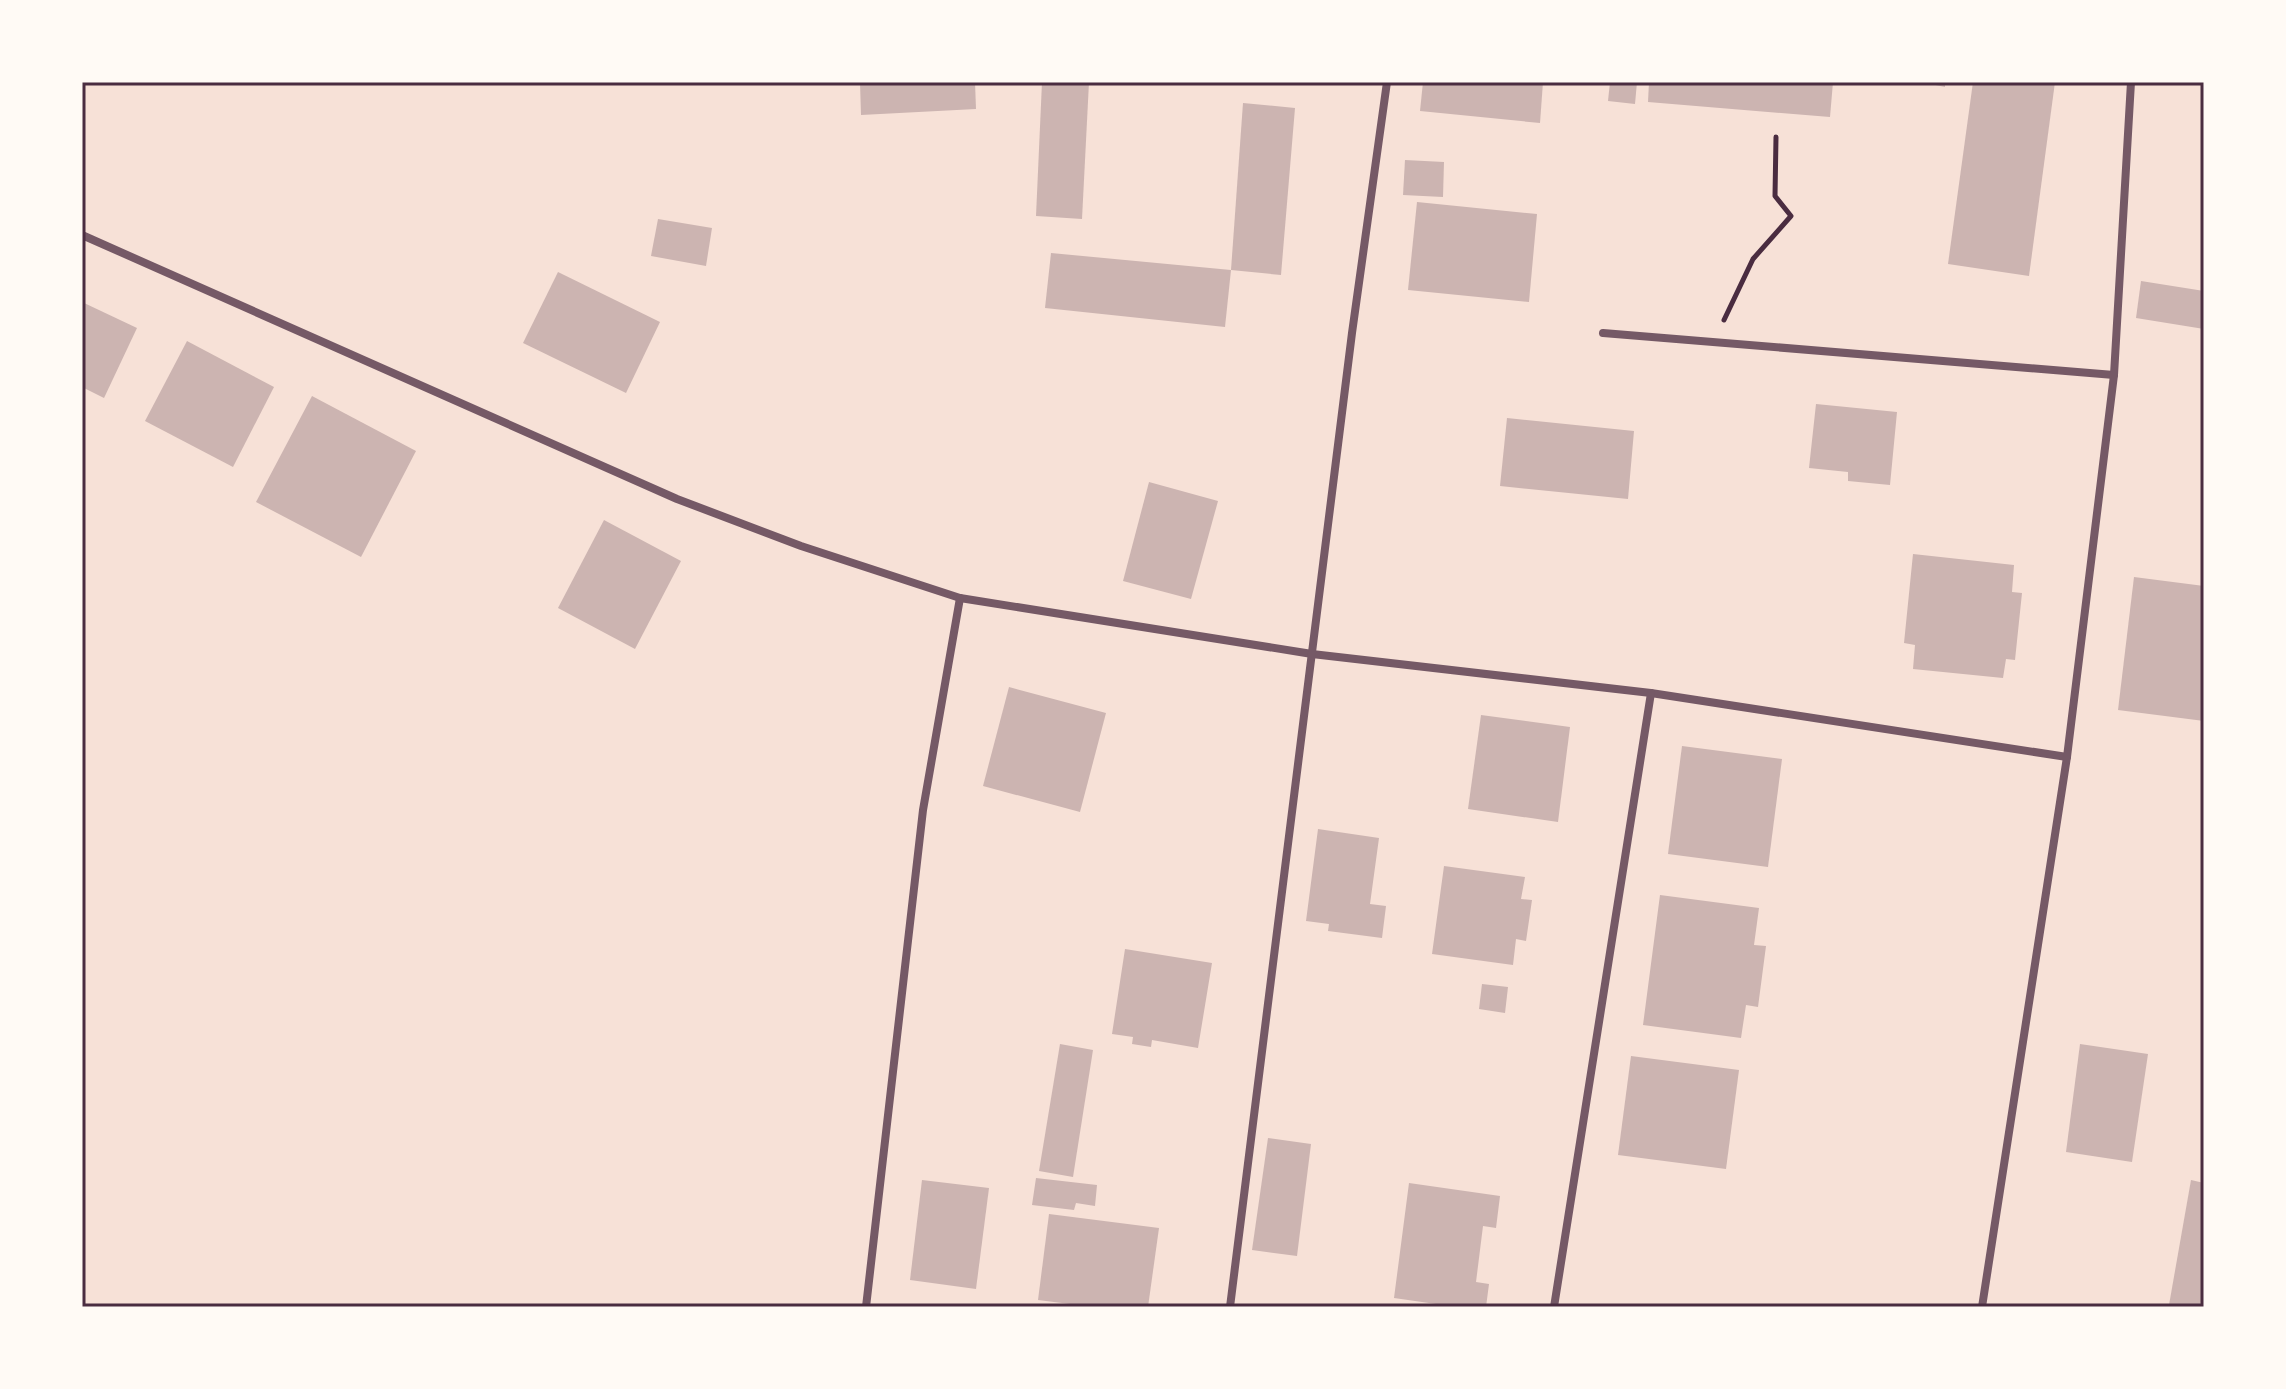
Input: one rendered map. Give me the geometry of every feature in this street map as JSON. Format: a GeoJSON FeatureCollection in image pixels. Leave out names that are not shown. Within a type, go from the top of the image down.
{"type":"FeatureCollection","features":[{"type":"Feature","properties":{"kind":"street"},"geometry":{"type":"LineString","coordinates":[[1230,1307],[1387,82]]}},
{"type":"Feature","properties":{"kind":"street"},"geometry":{"type":"LineString","coordinates":[[1982,1307],[2067,757],[2114,375],[2131,82]]}},
{"type":"Feature","properties":{"kind":"street"},"geometry":{"type":"LineString","coordinates":[[82,235],[677,499],[801,546],[960,598],[1312,654],[1651,693],[2067,757]]}},
{"type":"Feature","properties":{"kind":"street"},"geometry":{"type":"LineString","coordinates":[[1603,333],[2114,375]]}},
{"type":"Feature","properties":{"kind":"street"},"geometry":{"type":"LineString","coordinates":[[866,1307],[923,810],[960,598]]}},
{"type":"Feature","properties":{"kind":"street"},"geometry":{"type":"LineString","coordinates":[[1554,1307],[1651,693]]}},
{"type":"Feature","properties":{"kind":"path"},"geometry":{"type":"LineString","coordinates":[[1716,344],[1727,312],[1753,259],[1791,216],[1775,196],[1776,137]]}},
{"type":"Feature","properties":{"kind":"building"},"geometry":{"type":"Polygon","coordinates":[[[860,82],[975,82],[976,109],[861,115],[860,82]]]}},
{"type":"Feature","properties":{"kind":"building"},"geometry":{"type":"Polygon","coordinates":[[[1042,82],[1089,82],[1082,219],[1036,216],[1042,82]]]}},
{"type":"Feature","properties":{"kind":"building"},"geometry":{"type":"Polygon","coordinates":[[[1423,82],[1543,82],[1540,123],[1420,111],[1423,82]]]}},
{"type":"Feature","properties":{"kind":"building"},"geometry":{"type":"Polygon","coordinates":[[[1610,82],[1637,82],[1635,104],[1608,101],[1610,82]]]}},
{"type":"Feature","properties":{"kind":"building"},"geometry":{"type":"Polygon","coordinates":[[[1649,82],[1833,82],[1830,117],[1648,102],[1649,82]]]}},
{"type":"Feature","properties":{"kind":"building"},"geometry":{"type":"Polygon","coordinates":[[[1921,82],[1945,82],[1945,87],[1921,82]]]}},
{"type":"Feature","properties":{"kind":"building"},"geometry":{"type":"Polygon","coordinates":[[[1973,82],[2055,82],[2029,276],[1948,264],[1973,82]]]}},
{"type":"Feature","properties":{"kind":"building"},"geometry":{"type":"Polygon","coordinates":[[[1243,103],[1295,108],[1281,275],[1231,270],[1243,103]]]}},
{"type":"Feature","properties":{"kind":"building"},"geometry":{"type":"Polygon","coordinates":[[[1405,160],[1444,162],[1443,197],[1403,195],[1405,160]]]}},
{"type":"Feature","properties":{"kind":"building"},"geometry":{"type":"Polygon","coordinates":[[[1417,202],[1537,214],[1529,302],[1408,290],[1417,202]]]}},
{"type":"Feature","properties":{"kind":"building"},"geometry":{"type":"Polygon","coordinates":[[[658,219],[712,228],[706,266],[651,256],[658,219]]]}},
{"type":"Feature","properties":{"kind":"building"},"geometry":{"type":"Polygon","coordinates":[[[1051,253],[1231,270],[1225,327],[1045,308],[1051,253]]]}},
{"type":"Feature","properties":{"kind":"building"},"geometry":{"type":"Polygon","coordinates":[[[558,272],[660,322],[626,393],[523,343],[558,272]]]}},
{"type":"Feature","properties":{"kind":"building"},"geometry":{"type":"Polygon","coordinates":[[[2141,281],[2204,291],[2204,329],[2136,318],[2141,281]]]}},
{"type":"Feature","properties":{"kind":"building"},"geometry":{"type":"Polygon","coordinates":[[[82,302],[137,328],[104,398],[82,387],[82,302]]]}},
{"type":"Feature","properties":{"kind":"building"},"geometry":{"type":"Polygon","coordinates":[[[187,341],[274,387],[233,467],[145,421],[187,341]]]}},
{"type":"Feature","properties":{"kind":"building"},"geometry":{"type":"Polygon","coordinates":[[[312,396],[416,451],[361,557],[256,502],[312,396]]]}},
{"type":"Feature","properties":{"kind":"building"},"geometry":{"type":"Polygon","coordinates":[[[1816,404],[1897,412],[1890,485],[1848,481],[1848,472],[1809,468],[1816,404]]]}},
{"type":"Feature","properties":{"kind":"building"},"geometry":{"type":"Polygon","coordinates":[[[1507,418],[1634,431],[1628,499],[1500,486],[1507,418]]]}},
{"type":"Feature","properties":{"kind":"building"},"geometry":{"type":"Polygon","coordinates":[[[1149,482],[1218,501],[1191,599],[1123,581],[1149,482]]]}},
{"type":"Feature","properties":{"kind":"building"},"geometry":{"type":"Polygon","coordinates":[[[604,520],[681,561],[635,649],[558,608],[604,520]]]}},
{"type":"Feature","properties":{"kind":"building"},"geometry":{"type":"Polygon","coordinates":[[[1913,554],[2014,565],[2012,592],[2022,593],[2015,660],[2006,659],[2003,678],[1913,669],[1915,645],[1904,643],[1913,554]]]}},
{"type":"Feature","properties":{"kind":"building"},"geometry":{"type":"Polygon","coordinates":[[[2134,577],[2204,586],[2204,721],[2118,710],[2134,577]]]}},
{"type":"Feature","properties":{"kind":"building"},"geometry":{"type":"Polygon","coordinates":[[[1009,687],[1106,713],[1080,812],[983,786],[1009,687]]]}},
{"type":"Feature","properties":{"kind":"building"},"geometry":{"type":"Polygon","coordinates":[[[1481,715],[1570,727],[1558,822],[1468,809],[1481,715]]]}},
{"type":"Feature","properties":{"kind":"building"},"geometry":{"type":"Polygon","coordinates":[[[1682,746],[1782,759],[1768,867],[1668,854],[1682,746]]]}},
{"type":"Feature","properties":{"kind":"building"},"geometry":{"type":"Polygon","coordinates":[[[1318,829],[1379,838],[1370,904],[1386,906],[1382,938],[1328,931],[1329,924],[1306,921],[1318,829]]]}},
{"type":"Feature","properties":{"kind":"building"},"geometry":{"type":"Polygon","coordinates":[[[1444,866],[1525,877],[1521,899],[1532,900],[1526,941],[1516,939],[1513,965],[1432,954],[1444,866]]]}},
{"type":"Feature","properties":{"kind":"building"},"geometry":{"type":"Polygon","coordinates":[[[1660,895],[1759,908],[1754,945],[1766,946],[1758,1007],[1746,1005],[1741,1038],[1643,1025],[1660,895]]]}},
{"type":"Feature","properties":{"kind":"building"},"geometry":{"type":"Polygon","coordinates":[[[1125,949],[1212,963],[1198,1048],[1152,1040],[1151,1047],[1132,1044],[1133,1037],[1112,1034],[1125,949]]]}},
{"type":"Feature","properties":{"kind":"building"},"geometry":{"type":"Polygon","coordinates":[[[1482,984],[1508,987],[1505,1013],[1479,1009],[1482,984]]]}},
{"type":"Feature","properties":{"kind":"building"},"geometry":{"type":"Polygon","coordinates":[[[1060,1044],[1093,1050],[1073,1177],[1039,1171],[1060,1044]]]}},
{"type":"Feature","properties":{"kind":"building"},"geometry":{"type":"Polygon","coordinates":[[[2080,1044],[2148,1054],[2132,1162],[2066,1152],[2080,1044]]]}},
{"type":"Feature","properties":{"kind":"building"},"geometry":{"type":"Polygon","coordinates":[[[1631,1056],[1739,1070],[1726,1169],[1618,1155],[1631,1056]]]}},
{"type":"Feature","properties":{"kind":"building"},"geometry":{"type":"Polygon","coordinates":[[[1268,1138],[1311,1144],[1297,1256],[1252,1250],[1268,1138]]]}},
{"type":"Feature","properties":{"kind":"building"},"geometry":{"type":"Polygon","coordinates":[[[1036,1178],[1097,1185],[1095,1206],[1076,1203],[1074,1210],[1032,1205],[1036,1178]]]}},
{"type":"Feature","properties":{"kind":"building"},"geometry":{"type":"Polygon","coordinates":[[[922,1180],[989,1188],[976,1289],[910,1280],[922,1180]]]}},
{"type":"Feature","properties":{"kind":"building"},"geometry":{"type":"Polygon","coordinates":[[[2191,1180],[2204,1183],[2204,1284],[2200,1307],[2179,1307],[2169,1305],[2191,1180]]]}},
{"type":"Feature","properties":{"kind":"building"},"geometry":{"type":"Polygon","coordinates":[[[1409,1183],[1500,1196],[1496,1228],[1483,1226],[1476,1282],[1489,1284],[1486,1307],[1457,1307],[1394,1298],[1409,1183]]]}},
{"type":"Feature","properties":{"kind":"building"},"geometry":{"type":"Polygon","coordinates":[[[1049,1214],[1159,1228],[1148,1307],[1094,1307],[1038,1300],[1049,1214]]]}}]}
